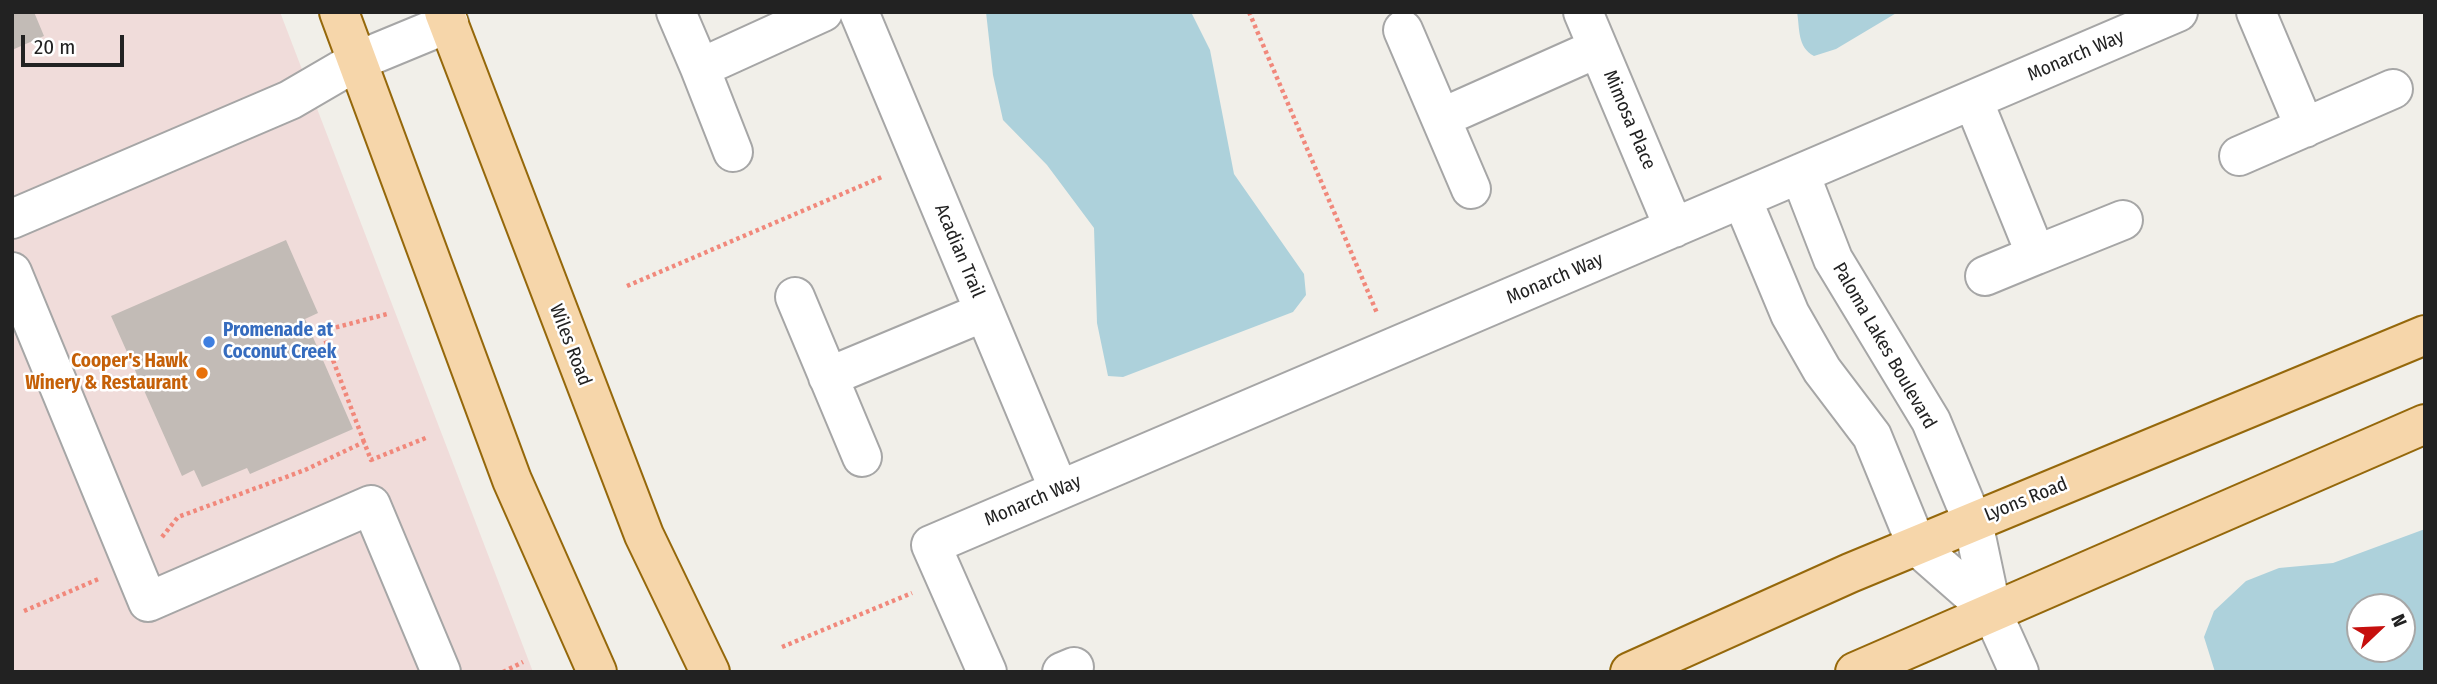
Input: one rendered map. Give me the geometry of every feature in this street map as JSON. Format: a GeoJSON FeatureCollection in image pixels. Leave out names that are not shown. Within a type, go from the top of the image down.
{"type":"FeatureCollection","features":[{"type":"Feature","properties":{"kind":"main road"},"geometry":{"type":"LineString","coordinates":[[339,12],[512,480],[597,672]]}},
{"type":"Feature","properties":{"kind":"main road","name":"Wiles Road"},"geometry":{"type":"LineString","coordinates":[[446,18],[639,522],[710,672]]}},
{"type":"Feature","properties":{"kind":"main road","name":"Lyons Road"},"geometry":{"type":"LineString","coordinates":[[1630,672],[1973,522],[2425,335]]}},
{"type":"Feature","properties":{"kind":"main road"},"geometry":{"type":"LineString","coordinates":[[1855,672],[2425,424]]}},
{"type":"Feature","properties":{"kind":"street"},"geometry":{"type":"LineString","coordinates":[[676,12],[733,152]]}},
{"type":"Feature","properties":{"kind":"street"},"geometry":{"type":"LineString","coordinates":[[700,68],[823,12]]}},
{"type":"Feature","properties":{"kind":"street","name":"Acadian Trail"},"geometry":{"type":"LineString","coordinates":[[859,12],[1059,490]]}},
{"type":"Feature","properties":{"kind":"street","name":"Mimosa Place"},"geometry":{"type":"LineString","coordinates":[[1583,12],[1674,228]]}},
{"type":"Feature","properties":{"kind":"street","name":"Monarch Way"},"geometry":{"type":"LineString","coordinates":[[986,672],[931,545],[2178,12]]}},
{"type":"Feature","properties":{"kind":"street"},"geometry":{"type":"LineString","coordinates":[[2256,12],[2305,128]]}},
{"type":"Feature","properties":{"kind":"street"},"geometry":{"type":"LineString","coordinates":[[12,219],[290,100],[357,61],[446,18]]}},
{"type":"Feature","properties":{"kind":"street"},"geometry":{"type":"LineString","coordinates":[[1404,30],[1471,189]]}},
{"type":"Feature","properties":{"kind":"street"},"geometry":{"type":"LineString","coordinates":[[1441,118],[1598,48]]}},
{"type":"Feature","properties":{"kind":"street"},"geometry":{"type":"LineString","coordinates":[[2239,156],[2393,89]]}},
{"type":"Feature","properties":{"kind":"street"},"geometry":{"type":"LineString","coordinates":[[1973,100],[2036,255]]}},
{"type":"Feature","properties":{"kind":"street","name":"Paloma Lakes Boulevard"},"geometry":{"type":"LineString","coordinates":[[1800,174],[1833,260],[1931,421],[1973,522],[1992,612]]}},
{"type":"Feature","properties":{"kind":"street"},"geometry":{"type":"LineString","coordinates":[[1742,199],[1790,314],[1822,370],[1872,436],[1917,546],[1992,612],[2019,672]]}},
{"type":"Feature","properties":{"kind":"street"},"geometry":{"type":"LineString","coordinates":[[1985,276],[2123,220]]}},
{"type":"Feature","properties":{"kind":"street"},"geometry":{"type":"LineString","coordinates":[[12,272],[148,601],[371,505],[441,672]]}},
{"type":"Feature","properties":{"kind":"street"},"geometry":{"type":"LineString","coordinates":[[795,297],[862,457]]}},
{"type":"Feature","properties":{"kind":"street"},"geometry":{"type":"LineString","coordinates":[[828,377],[984,312]]}},
{"type":"Feature","properties":{"kind":"path"},"geometry":{"type":"LineString","coordinates":[[1249,12],[1377,313]]}},
{"type":"Feature","properties":{"kind":"path"},"geometry":{"type":"LineString","coordinates":[[627,286],[884,176]]}},
{"type":"Feature","properties":{"kind":"path"},"geometry":{"type":"LineString","coordinates":[[387,314],[322,331],[371,460],[428,437]]}},
{"type":"Feature","properties":{"kind":"path"},"geometry":{"type":"LineString","coordinates":[[24,611],[132,565],[156,544],[178,517],[305,470],[364,442]]}},
{"type":"Feature","properties":{"kind":"path"},"geometry":{"type":"LineString","coordinates":[[782,647],[912,593]]}},
{"type":"Feature","properties":{"kind":"path"},"geometry":{"type":"LineString","coordinates":[[503,672],[523,662]]}},
{"type":"Feature","properties":{"kind":"shaded area","name":"Promenade at Coconut Creek"},"geometry":{"type":"Polygon","coordinates":[[[12,12],[280,12],[533,672],[12,672],[12,12]]]}},
{"type":"Feature","properties":{"kind":"water"},"geometry":{"type":"Polygon","coordinates":[[[986,12],[1191,12],[1210,50],[1234,174],[1304,274],[1306,295],[1293,312],[1123,377],[1108,376],[1097,323],[1094,228],[1047,165],[1003,120],[993,75],[986,12]]]}},
{"type":"Feature","properties":{"kind":"water"},"geometry":{"type":"Polygon","coordinates":[[[1797,12],[1898,12],[1836,49],[1814,56],[1802,43],[1797,12]]]}},
{"type":"Feature","properties":{"kind":"water"},"geometry":{"type":"Polygon","coordinates":[[[2425,529],[2425,672],[2215,672],[2204,637],[2214,611],[2246,581],[2279,568],[2333,563],[2425,529]]]}},
{"type":"Feature","properties":{"kind":"building"},"geometry":{"type":"Polygon","coordinates":[[[12,12],[34,12],[44,36],[12,50],[12,12]]]}},
{"type":"Feature","properties":{"kind":"building"},"geometry":{"type":"Polygon","coordinates":[[[286,240],[318,313],[305,319],[353,429],[250,474],[247,468],[202,487],[194,470],[182,476],[111,316],[286,240]]]}},
{"type":"Feature","properties":{"kind":"place","name":"Promenade at Coconut Creek"},"geometry":{"type":"Point","coordinates":[209,342]}},
{"type":"Feature","properties":{"kind":"place","name":"Cooper's Hawk Winery & Restaurant"},"geometry":{"type":"Point","coordinates":[202,373]}}]}
